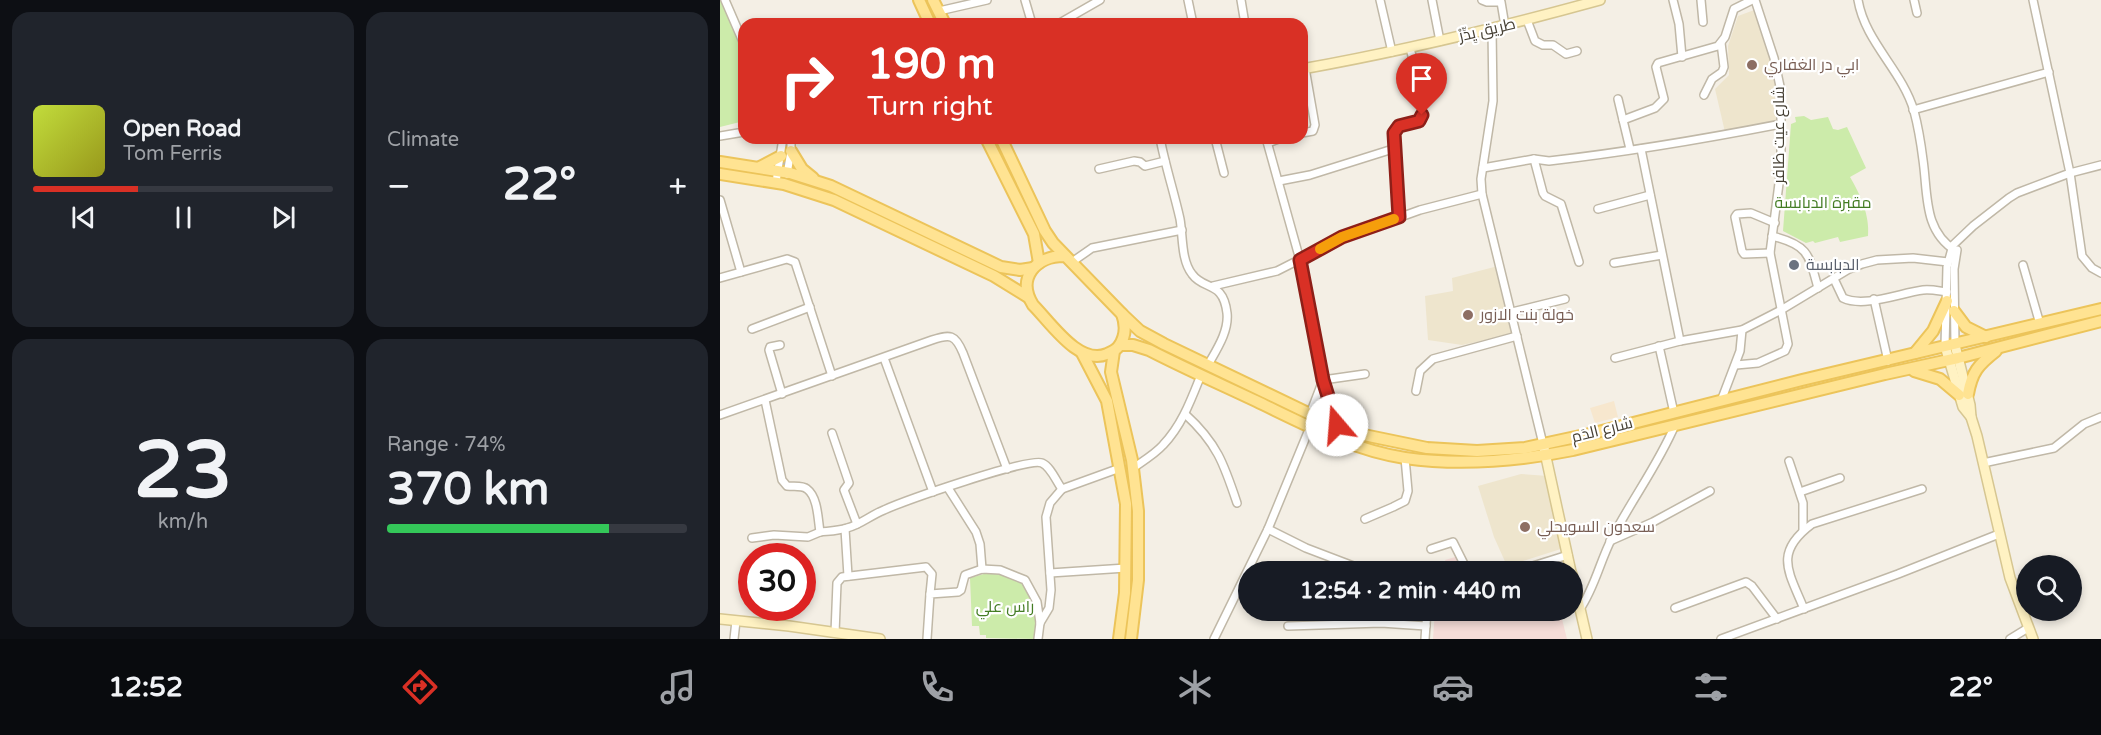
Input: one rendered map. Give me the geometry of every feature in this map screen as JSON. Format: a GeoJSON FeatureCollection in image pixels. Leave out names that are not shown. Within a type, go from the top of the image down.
{"type":"FeatureCollection","features":[{"type":"Feature","properties":{"kind":"main road"},"geometry":{"type":"LineString","coordinates":[[919,0],[927,18]]}},
{"type":"Feature","properties":{"kind":"main road"},"geometry":{"type":"LineString","coordinates":[[933,0],[942,18]]}},
{"type":"Feature","properties":{"kind":"main road"},"geometry":{"type":"LineString","coordinates":[[760,167],[786,144]]}},
{"type":"Feature","properties":{"kind":"main road"},"geometry":{"type":"LineString","coordinates":[[788,144],[802,169],[818,182]]}},
{"type":"Feature","properties":{"kind":"main road"},"geometry":{"type":"LineString","coordinates":[[989,144],[1034,234],[1036,266],[1027,282],[1028,297]]}},
{"type":"Feature","properties":{"kind":"main road","name":"شارع الدَم"},"geometry":{"type":"LineString","coordinates":[[1004,144],[1045,231],[1068,259],[1131,324],[1145,334],[1310,414],[1391,442],[1454,451],[1545,450],[1675,425],[1908,370],[2101,321]]}},
{"type":"Feature","properties":{"kind":"main road"},"geometry":{"type":"LineString","coordinates":[[720,162],[760,167],[874,218],[994,276],[1028,297],[1033,305],[1082,353],[1107,401],[1120,468],[1126,504],[1126,568],[1131,639]]}},
{"type":"Feature","properties":{"kind":"main road"},"geometry":{"type":"LineString","coordinates":[[720,174],[782,177],[818,182],[886,211],[1001,267],[1020,270],[1036,266],[1050,257],[1068,259]]}},
{"type":"Feature","properties":{"kind":"main road"},"geometry":{"type":"LineString","coordinates":[[1913,355],[1933,332],[1947,297]]}},
{"type":"Feature","properties":{"kind":"main road","name":"شارع الدَم"},"geometry":{"type":"LineString","coordinates":[[1082,353],[1097,357],[1117,348],[1133,345],[1149,350],[1310,427],[1359,447],[1405,458],[1441,462],[1472,462],[1526,459],[1545,450],[1674,413],[2101,309]]}},
{"type":"Feature","properties":{"kind":"main road"},"geometry":{"type":"LineString","coordinates":[[1954,311],[1966,327],[1986,337]]}},
{"type":"Feature","properties":{"kind":"main road"},"geometry":{"type":"LineString","coordinates":[[1119,639],[1129,614],[1138,580],[1138,511],[1133,468],[1111,372],[1125,328],[1122,314]]}},
{"type":"Feature","properties":{"kind":"main road"},"geometry":{"type":"LineString","coordinates":[[1908,370],[1935,376],[1963,395],[1978,366],[2005,345]]}},
{"type":"Feature","properties":{"kind":"street"},"geometry":{"type":"LineString","coordinates":[[725,0],[738,30]]}},
{"type":"Feature","properties":{"kind":"street"},"geometry":{"type":"LineString","coordinates":[[939,11],[987,0]]}},
{"type":"Feature","properties":{"kind":"street"},"geometry":{"type":"LineString","coordinates":[[1025,0],[1030,18]]}},
{"type":"Feature","properties":{"kind":"street"},"geometry":{"type":"LineString","coordinates":[[1068,18],[1100,0]]}},
{"type":"Feature","properties":{"kind":"street"},"geometry":{"type":"LineString","coordinates":[[1188,0],[1192,18]]}},
{"type":"Feature","properties":{"kind":"street"},"geometry":{"type":"LineString","coordinates":[[1241,0],[1244,18]]}},
{"type":"Feature","properties":{"kind":"street"},"geometry":{"type":"LineString","coordinates":[[1380,0],[1392,52]]}},
{"type":"Feature","properties":{"kind":"street"},"geometry":{"type":"LineString","coordinates":[[1432,0],[1440,41]]}},
{"type":"Feature","properties":{"kind":"street"},"geometry":{"type":"LineString","coordinates":[[1482,0],[1501,1],[1505,26]]}},
{"type":"Feature","properties":{"kind":"street","name":"طريق يِدِّرْ"},"geometry":{"type":"LineString","coordinates":[[1308,68],[1505,26],[1600,0]]}},
{"type":"Feature","properties":{"kind":"street"},"geometry":{"type":"LineString","coordinates":[[1673,0],[1679,24],[1682,57]]}},
{"type":"Feature","properties":{"kind":"street"},"geometry":{"type":"LineString","coordinates":[[1701,0],[1703,22]]}},
{"type":"Feature","properties":{"kind":"street"},"geometry":{"type":"LineString","coordinates":[[1704,95],[1712,79],[1722,72],[1724,67],[1721,43],[1734,9],[1753,0]]}},
{"type":"Feature","properties":{"kind":"street","name":"شارع عيت ظافر"},"geometry":{"type":"LineString","coordinates":[[1736,365],[1758,363],[1785,351],[1788,344],[1770,253],[1781,168],[1780,82],[1753,0]]}},
{"type":"Feature","properties":{"kind":"street"},"geometry":{"type":"LineString","coordinates":[[1858,0],[1864,23],[1898,76],[1913,110],[1923,160],[1929,217],[1943,241],[1954,250]]}},
{"type":"Feature","properties":{"kind":"street"},"geometry":{"type":"LineString","coordinates":[[1914,0],[1917,13]]}},
{"type":"Feature","properties":{"kind":"street"},"geometry":{"type":"LineString","coordinates":[[2033,0],[2070,173],[2082,256],[2092,268],[2101,273]]}},
{"type":"Feature","properties":{"kind":"street"},"geometry":{"type":"LineString","coordinates":[[1527,20],[1533,38],[1539,44],[1553,45],[1566,54],[1577,51]]}},
{"type":"Feature","properties":{"kind":"street"},"geometry":{"type":"LineString","coordinates":[[1492,29],[1493,93],[1483,168],[1482,194],[1518,336],[1569,561]]}},
{"type":"Feature","properties":{"kind":"street"},"geometry":{"type":"LineString","coordinates":[[1623,120],[1660,105],[1664,99],[1656,66],[1659,62],[1713,48],[1721,43]]}},
{"type":"Feature","properties":{"kind":"street"},"geometry":{"type":"LineString","coordinates":[[1399,217],[1394,133],[1397,128],[1421,119],[1417,77],[1410,48]]}},
{"type":"Feature","properties":{"kind":"street"},"geometry":{"type":"LineString","coordinates":[[1913,110],[2049,72]]}},
{"type":"Feature","properties":{"kind":"street"},"geometry":{"type":"LineString","coordinates":[[1618,99],[1630,149]]}},
{"type":"Feature","properties":{"kind":"street"},"geometry":{"type":"LineString","coordinates":[[1308,104],[1314,129],[1308,131]]}},
{"type":"Feature","properties":{"kind":"street"},"geometry":{"type":"LineString","coordinates":[[1483,168],[1534,159],[1541,162],[1641,149],[1781,124]]}},
{"type":"Feature","properties":{"kind":"street"},"geometry":{"type":"LineString","coordinates":[[720,136],[738,133]]}},
{"type":"Feature","properties":{"kind":"street"},"geometry":{"type":"LineString","coordinates":[[782,177],[787,144]]}},
{"type":"Feature","properties":{"kind":"street"},"geometry":{"type":"LineString","coordinates":[[1161,144],[1190,272],[1198,280],[1213,286],[1223,300],[1227,315],[1224,333],[1208,365]]}},
{"type":"Feature","properties":{"kind":"street"},"geometry":{"type":"LineString","coordinates":[[1217,144],[1224,173]]}},
{"type":"Feature","properties":{"kind":"street"},"geometry":{"type":"LineString","coordinates":[[1268,144],[1300,260],[1323,380],[1337,425]]}},
{"type":"Feature","properties":{"kind":"street"},"geometry":{"type":"LineString","coordinates":[[1279,181],[1310,175],[1396,148]]}},
{"type":"Feature","properties":{"kind":"street"},"geometry":{"type":"LineString","coordinates":[[1641,149],[1680,341]]}},
{"type":"Feature","properties":{"kind":"street"},"geometry":{"type":"LineString","coordinates":[[1534,159],[1543,193],[1561,204],[1579,262]]}},
{"type":"Feature","properties":{"kind":"street"},"geometry":{"type":"LineString","coordinates":[[1099,169],[1134,161],[1144,166],[1165,161]]}},
{"type":"Feature","properties":{"kind":"street"},"geometry":{"type":"LineString","coordinates":[[2033,639],[2012,588],[1983,463],[1950,346],[1947,297],[1948,262],[1962,236],[2017,193],[2070,173],[2101,165]]}},
{"type":"Feature","properties":{"kind":"street"},"geometry":{"type":"LineString","coordinates":[[1213,286],[1277,271],[1342,237],[1453,200],[1482,194]]}},
{"type":"Feature","properties":{"kind":"street"},"geometry":{"type":"LineString","coordinates":[[1598,209],[1650,195]]}},
{"type":"Feature","properties":{"kind":"street"},"geometry":{"type":"LineString","coordinates":[[720,200],[741,272]]}},
{"type":"Feature","properties":{"kind":"street"},"geometry":{"type":"LineString","coordinates":[[1770,253],[1744,254],[1735,215],[1751,213],[1774,223]]}},
{"type":"Feature","properties":{"kind":"street"},"geometry":{"type":"LineString","coordinates":[[1068,259],[1092,248],[1182,230]]}},
{"type":"Feature","properties":{"kind":"street"},"geometry":{"type":"LineString","coordinates":[[1772,236],[1792,242],[1804,250],[1812,262],[1818,288]]}},
{"type":"Feature","properties":{"kind":"street"},"geometry":{"type":"LineString","coordinates":[[1950,346],[1954,311],[1954,250]]}},
{"type":"Feature","properties":{"kind":"street"},"geometry":{"type":"LineString","coordinates":[[1614,263],[1662,255]]}},
{"type":"Feature","properties":{"kind":"street"},"geometry":{"type":"LineString","coordinates":[[1615,358],[1680,341],[1742,330],[1781,310],[1854,266],[1877,260],[1913,258],[1948,262]]}},
{"type":"Feature","properties":{"kind":"street"},"geometry":{"type":"LineString","coordinates":[[720,278],[787,259],[792,260],[797,266],[832,376]]}},
{"type":"Feature","properties":{"kind":"street"},"geometry":{"type":"LineString","coordinates":[[2023,265],[2040,324]]}},
{"type":"Feature","properties":{"kind":"street"},"geometry":{"type":"LineString","coordinates":[[1834,279],[1841,295],[1847,300],[1863,301],[1923,290],[1947,297]]}},
{"type":"Feature","properties":{"kind":"street"},"geometry":{"type":"LineString","coordinates":[[1512,312],[1565,299]]}},
{"type":"Feature","properties":{"kind":"street"},"geometry":{"type":"LineString","coordinates":[[1874,299],[1888,361]]}},
{"type":"Feature","properties":{"kind":"street"},"geometry":{"type":"LineString","coordinates":[[752,329],[810,308]]}},
{"type":"Feature","properties":{"kind":"street"},"geometry":{"type":"LineString","coordinates":[[1721,401],[1736,365],[1742,330]]}},
{"type":"Feature","properties":{"kind":"street"},"geometry":{"type":"LineString","coordinates":[[720,416],[950,336],[957,341],[1007,469]]}},
{"type":"Feature","properties":{"kind":"street"},"geometry":{"type":"LineString","coordinates":[[1416,391],[1420,371],[1433,359],[1518,336]]}},
{"type":"Feature","properties":{"kind":"street"},"geometry":{"type":"LineString","coordinates":[[780,345],[770,347],[769,350],[782,394]]}},
{"type":"Feature","properties":{"kind":"street"},"geometry":{"type":"LineString","coordinates":[[1659,346],[1674,413]]}},
{"type":"Feature","properties":{"kind":"street"},"geometry":{"type":"LineString","coordinates":[[884,358],[933,492]]}},
{"type":"Feature","properties":{"kind":"street"},"geometry":{"type":"LineString","coordinates":[[1323,380],[1365,374]]}},
{"type":"Feature","properties":{"kind":"street"},"geometry":{"type":"LineString","coordinates":[[1133,468],[1163,446],[1185,414],[1201,375]]}},
{"type":"Feature","properties":{"kind":"street"},"geometry":{"type":"LineString","coordinates":[[1310,414],[1323,380]]}},
{"type":"Feature","properties":{"kind":"street"},"geometry":{"type":"LineString","coordinates":[[765,400],[782,480],[788,486],[803,487],[809,490],[815,504],[820,532]]}},
{"type":"Feature","properties":{"kind":"street"},"geometry":{"type":"LineString","coordinates":[[1185,414],[1203,432],[1219,454],[1237,503]]}},
{"type":"Feature","properties":{"kind":"street"},"geometry":{"type":"LineString","coordinates":[[1983,463],[2048,450],[2061,444],[2084,424],[2101,417]]}},
{"type":"Feature","properties":{"kind":"street"},"geometry":{"type":"LineString","coordinates":[[1583,604],[1592,588],[1610,541],[1662,454],[1675,425]]}},
{"type":"Feature","properties":{"kind":"street"},"geometry":{"type":"LineString","coordinates":[[1214,639],[1268,529],[1310,427]]}},
{"type":"Feature","properties":{"kind":"street"},"geometry":{"type":"LineString","coordinates":[[832,433],[849,483],[844,490],[857,524]]}},
{"type":"Feature","properties":{"kind":"street"},"geometry":{"type":"LineString","coordinates":[[1365,519],[1404,501],[1408,491],[1405,458]]}},
{"type":"Feature","properties":{"kind":"street"},"geometry":{"type":"LineString","coordinates":[[1789,461],[1804,509],[1803,530]]}},
{"type":"Feature","properties":{"kind":"street"},"geometry":{"type":"LineString","coordinates":[[752,538],[774,535],[808,537],[820,532],[845,529],[883,510],[933,492],[1038,462],[1042,463],[1062,489]]}},
{"type":"Feature","properties":{"kind":"street"},"geometry":{"type":"LineString","coordinates":[[1040,623],[1050,601],[1046,517],[1050,503],[1062,489],[1120,468]]}},
{"type":"Feature","properties":{"kind":"street"},"geometry":{"type":"LineString","coordinates":[[1800,492],[1840,478]]}},
{"type":"Feature","properties":{"kind":"street"},"geometry":{"type":"LineString","coordinates":[[948,488],[976,532],[980,544],[982,569]]}},
{"type":"Feature","properties":{"kind":"street"},"geometry":{"type":"LineString","coordinates":[[1804,609],[1786,562],[1790,549],[1803,530],[1812,524],[1922,489]]}},
{"type":"Feature","properties":{"kind":"street"},"geometry":{"type":"LineString","coordinates":[[1610,541],[1653,522],[1710,491]]}},
{"type":"Feature","properties":{"kind":"street"},"geometry":{"type":"LineString","coordinates":[[845,529],[848,576]]}},
{"type":"Feature","properties":{"kind":"street"},"geometry":{"type":"LineString","coordinates":[[1268,529],[1306,548],[1340,561]]}},
{"type":"Feature","properties":{"kind":"street"},"geometry":{"type":"LineString","coordinates":[[1721,639],[1999,534]]}},
{"type":"Feature","properties":{"kind":"street"},"geometry":{"type":"LineString","coordinates":[[1431,549],[1453,542],[1462,561]]}},
{"type":"Feature","properties":{"kind":"street"},"geometry":{"type":"LineString","coordinates":[[1549,561],[1568,555]]}},
{"type":"Feature","properties":{"kind":"street"},"geometry":{"type":"LineString","coordinates":[[835,633],[837,583],[842,577],[926,567],[932,574],[927,639]]}},
{"type":"Feature","properties":{"kind":"street"},"geometry":{"type":"LineString","coordinates":[[1050,573],[1126,568]]}},
{"type":"Feature","properties":{"kind":"street"},"geometry":{"type":"LineString","coordinates":[[930,594],[958,592],[961,590],[965,575],[982,569],[1005,571],[1026,581],[1038,603],[1040,623],[1038,639]]}},
{"type":"Feature","properties":{"kind":"street"},"geometry":{"type":"LineString","coordinates":[[1675,608],[1746,582],[1752,586],[1777,619]]}},
{"type":"Feature","properties":{"kind":"street"},"geometry":{"type":"LineString","coordinates":[[720,619],[880,639]]}},
{"type":"Feature","properties":{"kind":"street"},"geometry":{"type":"LineString","coordinates":[[734,639],[736,621]]}},
{"type":"Feature","properties":{"kind":"street"},"geometry":{"type":"LineString","coordinates":[[1425,639],[1426,621]]}},
{"type":"Feature","properties":{"kind":"street"},"geometry":{"type":"LineString","coordinates":[[1583,621],[1587,639]]}},
{"type":"Feature","properties":{"kind":"street"},"geometry":{"type":"LineString","coordinates":[[1288,626],[1381,623],[1426,626]]}},
{"type":"Feature","properties":{"kind":"street"},"geometry":{"type":"LineString","coordinates":[[2010,639],[2028,628]]}},
{"type":"Feature","properties":{"kind":"shaded area","name":"ابي در الغفاري"},"geometry":{"type":"Polygon","coordinates":[[[1757,9],[1780,88],[1780,117],[1776,121],[1725,132],[1715,89],[1729,75],[1728,46],[1738,16],[1757,9]]]}},
{"type":"Feature","properties":{"kind":"shaded area","name":"خولة بنت الازور"},"geometry":{"type":"Polygon","coordinates":[[[1498,266],[1515,334],[1462,345],[1428,340],[1425,296],[1453,291],[1452,278],[1498,266]]]}},
{"type":"Feature","properties":{"kind":"shaded area"},"geometry":{"type":"Polygon","coordinates":[[[1614,401],[1618,417],[1595,423],[1590,408],[1614,401]]]}},
{"type":"Feature","properties":{"kind":"shaded area","name":"سعدون السويحلي"},"geometry":{"type":"Polygon","coordinates":[[[1521,474],[1548,476],[1564,548],[1523,561],[1505,561],[1494,537],[1478,486],[1521,474]]]}},
{"type":"Feature","properties":{"kind":"shaded area"},"geometry":{"type":"Polygon","coordinates":[[[1462,555],[1464,561],[1445,561],[1462,555]]]}},
{"type":"Feature","properties":{"kind":"shaded area"},"geometry":{"type":"Polygon","coordinates":[[[1434,621],[1562,621],[1567,639],[1433,639],[1434,621]]]}},
{"type":"Feature","properties":{"kind":"green space"},"geometry":{"type":"Polygon","coordinates":[[[720,0],[722,0],[738,36],[738,122],[720,127],[720,0]]]}},
{"type":"Feature","properties":{"kind":"green space","name":"مقبرة الدبابسة"},"geometry":{"type":"Polygon","coordinates":[[[1804,116],[1811,120],[1828,117],[1833,129],[1847,127],[1866,168],[1850,177],[1866,213],[1868,236],[1840,242],[1838,237],[1806,243],[1783,231],[1791,124],[1796,122],[1795,117],[1804,116]]]}},
{"type":"Feature","properties":{"kind":"green space","name":"راس علي"},"geometry":{"type":"Polygon","coordinates":[[[994,571],[1025,581],[1038,604],[1037,639],[986,638],[986,635],[980,635],[979,626],[972,626],[970,578],[994,571]]]}},
{"type":"Feature","properties":{"kind":"slow traffic"},"geometry":{"type":"LineString","coordinates":[[1320,249],[1342,237],[1394,219]]}},
{"type":"Feature","properties":{"kind":"place","name":"ابي در الغفاري"},"geometry":{"type":"Point","coordinates":[1752,65]}},
{"type":"Feature","properties":{"kind":"place","name":"الدبابسة"},"geometry":{"type":"Point","coordinates":[1794,265]}},
{"type":"Feature","properties":{"kind":"place","name":"خولة بنت الازور"},"geometry":{"type":"Point","coordinates":[1468,315]}},
{"type":"Feature","properties":{"kind":"place","name":"سعدون السويحلي"},"geometry":{"type":"Point","coordinates":[1525,527]}},
{"type":"Feature","properties":{"kind":"route"},"geometry":{"type":"LineString","coordinates":[[1337,425],[1323,380],[1300,260],[1342,237],[1399,217],[1394,133],[1399,126],[1419,121],[1422,115]]}}]}
